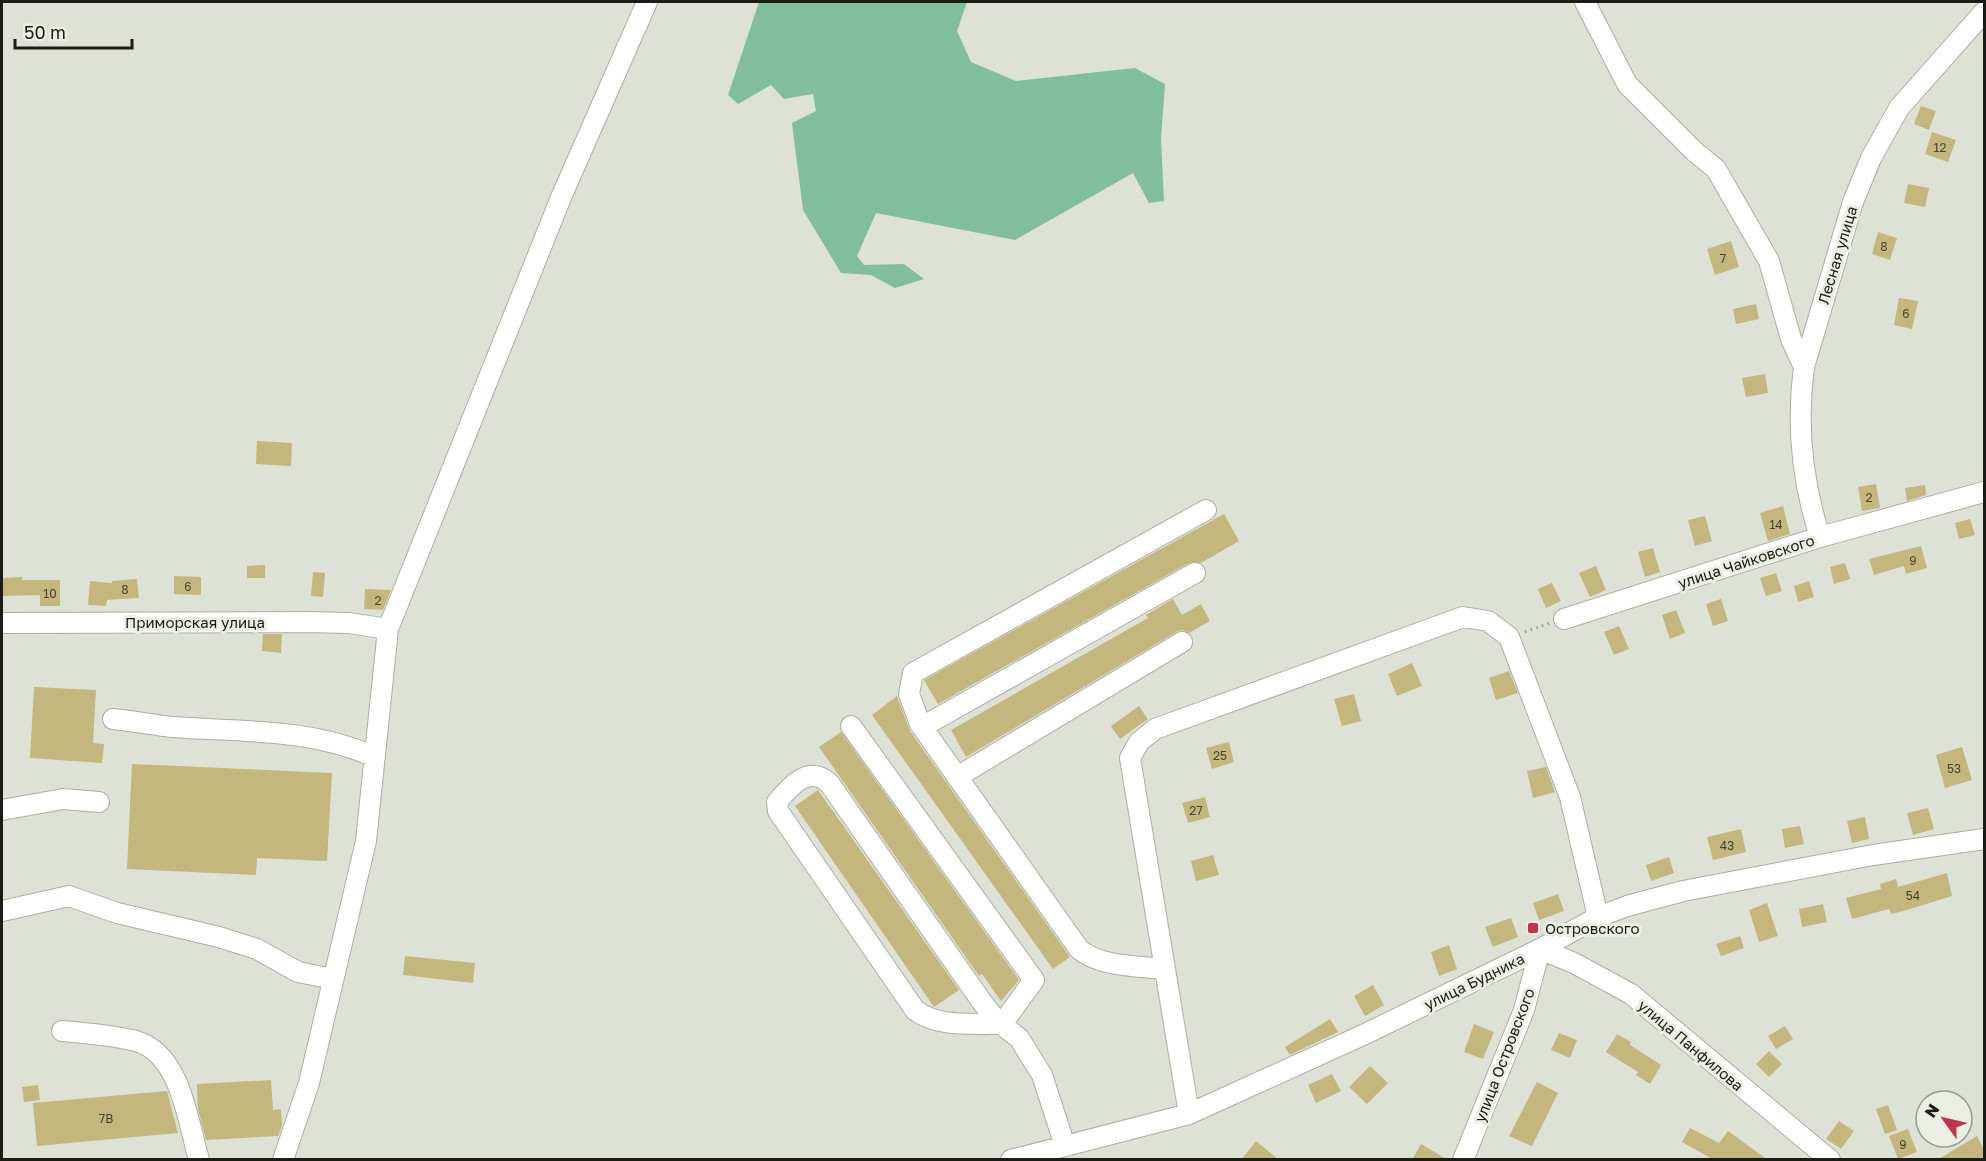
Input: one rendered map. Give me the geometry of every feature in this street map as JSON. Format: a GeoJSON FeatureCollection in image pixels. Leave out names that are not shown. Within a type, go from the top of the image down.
{"type":"FeatureCollection","features":[{"type":"Feature","properties":{"kind":"street"},"geometry":{"type":"LineString","coordinates":[[283,1160],[309,1083],[366,841],[388,629],[562,195],[647,2]]}},
{"type":"Feature","properties":{"kind":"street"},"geometry":{"type":"LineString","coordinates":[[1585,2],[1627,84],[1694,151],[1716,169],[1769,261],[1791,339],[1804,367]]}},
{"type":"Feature","properties":{"kind":"street","name":"Лесная улица"},"geometry":{"type":"LineString","coordinates":[[1820,537],[1808,499],[1803,471],[1800,403],[1804,367],[1853,202],[1876,149],[1899,108],[1984,12]]}},
{"type":"Feature","properties":{"kind":"street","name":"улица Чайковского"},"geometry":{"type":"LineString","coordinates":[[1564,619],[1820,537],[1984,492]]}},
{"type":"Feature","properties":{"kind":"street"},"geometry":{"type":"LineString","coordinates":[[1164,969],[1108,962],[1088,957],[1079,949],[922,728],[909,693],[913,673],[1206,510]]}},
{"type":"Feature","properties":{"kind":"street"},"geometry":{"type":"LineString","coordinates":[[922,728],[1195,573]]}},
{"type":"Feature","properties":{"kind":"street"},"geometry":{"type":"LineString","coordinates":[[1189,1113],[1130,758],[1134,749],[1146,735],[1463,617],[1488,621],[1509,637],[1570,797],[1598,917]]}},
{"type":"Feature","properties":{"kind":"street","name":"Приморская улица"},"geometry":{"type":"LineString","coordinates":[[2,623],[318,622],[388,629]]}},
{"type":"Feature","properties":{"kind":"street"},"geometry":{"type":"LineString","coordinates":[[957,777],[1182,642]]}},
{"type":"Feature","properties":{"kind":"street"},"geometry":{"type":"LineString","coordinates":[[113,719],[171,726],[261,730],[326,739],[375,758]]}},
{"type":"Feature","properties":{"kind":"street"},"geometry":{"type":"LineString","coordinates":[[851,726],[1034,980],[1002,1024]]}},
{"type":"Feature","properties":{"kind":"street"},"geometry":{"type":"LineString","coordinates":[[1002,1024],[938,1021],[924,1017],[915,1010],[777,811],[777,802],[794,784],[808,775],[815,774],[829,783],[981,1002],[1019,1038],[1042,1075],[1065,1146]]}},
{"type":"Feature","properties":{"kind":"street"},"geometry":{"type":"LineString","coordinates":[[2,810],[63,799],[99,802]]}},
{"type":"Feature","properties":{"kind":"street","name":"улица Будника"},"geometry":{"type":"LineString","coordinates":[[1011,1160],[1189,1113],[1363,1035],[1540,949],[1598,917],[1628,906],[1683,891],[1873,855],[1984,839]]}},
{"type":"Feature","properties":{"kind":"street"},"geometry":{"type":"LineString","coordinates":[[2,911],[69,896],[117,914],[219,936],[257,949],[298,972],[333,979]]}},
{"type":"Feature","properties":{"kind":"street","name":"улица Островского"},"geometry":{"type":"LineString","coordinates":[[1464,1160],[1524,1010],[1540,949]]}},
{"type":"Feature","properties":{"kind":"street","name":"улица Панфилова"},"geometry":{"type":"LineString","coordinates":[[1540,949],[1574,963],[1631,994],[1830,1160]]}},
{"type":"Feature","properties":{"kind":"street"},"geometry":{"type":"LineString","coordinates":[[62,1031],[138,1042],[162,1057],[178,1088],[199,1160]]}},
{"type":"Feature","properties":{"kind":"path"},"geometry":{"type":"LineString","coordinates":[[1509,637],[1564,619]]}},
{"type":"Feature","properties":{"kind":"shaded area"},"geometry":{"type":"Polygon","coordinates":[[[759,2],[967,2],[957,31],[971,62],[1016,81],[1135,68],[1165,84],[1161,139],[1164,201],[1149,203],[1133,173],[1015,240],[876,213],[857,256],[864,265],[904,264],[924,279],[895,288],[871,275],[841,273],[803,210],[792,123],[816,111],[813,94],[784,99],[771,85],[738,104],[728,95],[759,2]]]}},
{"type":"Feature","properties":{"kind":"building"},"geometry":{"type":"Polygon","coordinates":[[[1921,106],[1936,111],[1929,130],[1914,124],[1921,106]]]}},
{"type":"Feature","properties":{"kind":"building"},"geometry":{"type":"Polygon","coordinates":[[[1932,132],[1956,140],[1948,162],[1925,154],[1932,132]]]}},
{"type":"Feature","properties":{"kind":"building"},"geometry":{"type":"Polygon","coordinates":[[[1908,184],[1929,188],[1925,207],[1904,203],[1908,184]]]}},
{"type":"Feature","properties":{"kind":"building"},"geometry":{"type":"Polygon","coordinates":[[[1878,232],[1897,238],[1890,260],[1872,254],[1878,232]]]}},
{"type":"Feature","properties":{"kind":"building"},"geometry":{"type":"Polygon","coordinates":[[[1731,241],[1739,267],[1715,275],[1707,249],[1731,241]]]}},
{"type":"Feature","properties":{"kind":"building"},"geometry":{"type":"Polygon","coordinates":[[[1899,298],[1918,301],[1912,329],[1894,325],[1899,298]]]}},
{"type":"Feature","properties":{"kind":"building"},"geometry":{"type":"Polygon","coordinates":[[[1756,304],[1759,319],[1736,324],[1733,309],[1756,304]]]}},
{"type":"Feature","properties":{"kind":"building"},"geometry":{"type":"Polygon","coordinates":[[[1765,374],[1768,393],[1746,397],[1742,378],[1765,374]]]}},
{"type":"Feature","properties":{"kind":"building"},"geometry":{"type":"Polygon","coordinates":[[[257,441],[292,443],[291,466],[256,464],[257,441]]]}},
{"type":"Feature","properties":{"kind":"building"},"geometry":{"type":"Polygon","coordinates":[[[1876,484],[1880,508],[1862,511],[1858,487],[1876,484]]]}},
{"type":"Feature","properties":{"kind":"building"},"geometry":{"type":"Polygon","coordinates":[[[1925,485],[1926,495],[1907,501],[1905,488],[1925,485]]]}},
{"type":"Feature","properties":{"kind":"building"},"geometry":{"type":"Polygon","coordinates":[[[1783,506],[1790,534],[1768,541],[1760,513],[1783,506]]]}},
{"type":"Feature","properties":{"kind":"building"},"geometry":{"type":"Polygon","coordinates":[[[1224,514],[1239,541],[1201,563],[1189,563],[938,704],[924,680],[1224,514]]]}},
{"type":"Feature","properties":{"kind":"building"},"geometry":{"type":"Polygon","coordinates":[[[1705,516],[1712,541],[1695,546],[1688,520],[1705,516]]]}},
{"type":"Feature","properties":{"kind":"building"},"geometry":{"type":"Polygon","coordinates":[[[1970,519],[1975,535],[1959,539],[1955,523],[1970,519]]]}},
{"type":"Feature","properties":{"kind":"building"},"geometry":{"type":"Polygon","coordinates":[[[1921,546],[1927,568],[1906,574],[1904,566],[1874,575],[1869,559],[1921,546]]]}},
{"type":"Feature","properties":{"kind":"building"},"geometry":{"type":"Polygon","coordinates":[[[1653,548],[1660,572],[1645,577],[1638,552],[1653,548]]]}},
{"type":"Feature","properties":{"kind":"building"},"geometry":{"type":"Polygon","coordinates":[[[1845,563],[1850,579],[1834,584],[1830,567],[1845,563]]]}},
{"type":"Feature","properties":{"kind":"building"},"geometry":{"type":"Polygon","coordinates":[[[265,565],[265,578],[247,578],[247,566],[265,565]]]}},
{"type":"Feature","properties":{"kind":"building"},"geometry":{"type":"Polygon","coordinates":[[[1596,566],[1606,590],[1590,597],[1579,573],[1596,566]]]}},
{"type":"Feature","properties":{"kind":"building"},"geometry":{"type":"Polygon","coordinates":[[[313,572],[325,573],[323,597],[311,596],[313,572]]]}},
{"type":"Feature","properties":{"kind":"building"},"geometry":{"type":"Polygon","coordinates":[[[1776,573],[1782,591],[1766,596],[1760,578],[1776,573]]]}},
{"type":"Feature","properties":{"kind":"building"},"geometry":{"type":"Polygon","coordinates":[[[174,576],[201,577],[201,595],[174,594],[174,576]]]}},
{"type":"Feature","properties":{"kind":"building"},"geometry":{"type":"Polygon","coordinates":[[[22,577],[22,580],[60,580],[60,606],[40,606],[40,595],[2,596],[2,578],[22,577]]]}},
{"type":"Feature","properties":{"kind":"building"},"geometry":{"type":"Polygon","coordinates":[[[137,579],[139,598],[107,600],[106,606],[88,605],[90,581],[112,583],[112,581],[137,579]]]}},
{"type":"Feature","properties":{"kind":"building"},"geometry":{"type":"Polygon","coordinates":[[[1809,581],[1814,597],[1798,602],[1794,586],[1809,581]]]}},
{"type":"Feature","properties":{"kind":"building"},"geometry":{"type":"Polygon","coordinates":[[[1552,583],[1561,601],[1546,608],[1538,589],[1552,583]]]}},
{"type":"Feature","properties":{"kind":"building"},"geometry":{"type":"Polygon","coordinates":[[[365,589],[391,590],[383,610],[364,609],[365,589]]]}},
{"type":"Feature","properties":{"kind":"building"},"geometry":{"type":"Polygon","coordinates":[[[1173,599],[1182,615],[1201,604],[1210,621],[1189,633],[1182,630],[1176,632],[966,757],[951,730],[1148,618],[1146,615],[1173,599]]]}},
{"type":"Feature","properties":{"kind":"building"},"geometry":{"type":"Polygon","coordinates":[[[1721,599],[1728,621],[1713,626],[1706,604],[1721,599]]]}},
{"type":"Feature","properties":{"kind":"building"},"geometry":{"type":"Polygon","coordinates":[[[1676,610],[1685,633],[1670,639],[1662,615],[1676,610]]]}},
{"type":"Feature","properties":{"kind":"building"},"geometry":{"type":"Polygon","coordinates":[[[1619,626],[1629,649],[1614,655],[1604,632],[1619,626]]]}},
{"type":"Feature","properties":{"kind":"building"},"geometry":{"type":"Polygon","coordinates":[[[263,634],[282,634],[281,653],[262,651],[263,634]]]}},
{"type":"Feature","properties":{"kind":"building"},"geometry":{"type":"Polygon","coordinates":[[[1412,663],[1422,686],[1397,696],[1388,674],[1412,663]]]}},
{"type":"Feature","properties":{"kind":"building"},"geometry":{"type":"Polygon","coordinates":[[[1509,671],[1518,693],[1496,700],[1489,678],[1509,671]]]}},
{"type":"Feature","properties":{"kind":"building"},"geometry":{"type":"Polygon","coordinates":[[[34,687],[96,690],[93,743],[104,744],[102,763],[30,758],[34,687]]]}},
{"type":"Feature","properties":{"kind":"building"},"geometry":{"type":"Polygon","coordinates":[[[1354,694],[1361,721],[1342,726],[1334,699],[1354,694]]]}},
{"type":"Feature","properties":{"kind":"building"},"geometry":{"type":"Polygon","coordinates":[[[897,696],[910,731],[1070,957],[1053,969],[872,715],[897,696]]]}},
{"type":"Feature","properties":{"kind":"building"},"geometry":{"type":"Polygon","coordinates":[[[1139,706],[1148,719],[1120,739],[1111,726],[1139,706]]]}},
{"type":"Feature","properties":{"kind":"building"},"geometry":{"type":"Polygon","coordinates":[[[841,732],[1019,980],[1001,1001],[982,974],[979,976],[819,747],[841,732]]]}},
{"type":"Feature","properties":{"kind":"building"},"geometry":{"type":"Polygon","coordinates":[[[1229,742],[1234,762],[1212,769],[1206,748],[1229,742]]]}},
{"type":"Feature","properties":{"kind":"building"},"geometry":{"type":"Polygon","coordinates":[[[1962,747],[1972,780],[1945,788],[1936,755],[1962,747]]]}},
{"type":"Feature","properties":{"kind":"building"},"geometry":{"type":"Polygon","coordinates":[[[132,764],[332,773],[327,861],[257,858],[256,875],[127,869],[132,764]]]}},
{"type":"Feature","properties":{"kind":"building"},"geometry":{"type":"Polygon","coordinates":[[[1546,767],[1555,792],[1533,798],[1527,771],[1546,767]]]}},
{"type":"Feature","properties":{"kind":"building"},"geometry":{"type":"Polygon","coordinates":[[[818,790],[959,990],[934,1007],[795,806],[818,790]]]}},
{"type":"Feature","properties":{"kind":"building"},"geometry":{"type":"Polygon","coordinates":[[[1205,797],[1210,817],[1188,823],[1182,803],[1205,797]]]}},
{"type":"Feature","properties":{"kind":"building"},"geometry":{"type":"Polygon","coordinates":[[[1928,808],[1934,829],[1913,835],[1907,813],[1928,808]]]}},
{"type":"Feature","properties":{"kind":"building"},"geometry":{"type":"Polygon","coordinates":[[[1865,817],[1869,839],[1852,843],[1847,821],[1865,817]]]}},
{"type":"Feature","properties":{"kind":"building"},"geometry":{"type":"Polygon","coordinates":[[[1800,826],[1804,844],[1785,848],[1782,829],[1800,826]]]}},
{"type":"Feature","properties":{"kind":"building"},"geometry":{"type":"Polygon","coordinates":[[[1741,829],[1746,852],[1713,860],[1707,837],[1741,829]]]}},
{"type":"Feature","properties":{"kind":"building"},"geometry":{"type":"Polygon","coordinates":[[[1213,855],[1219,875],[1196,881],[1191,861],[1213,855]]]}},
{"type":"Feature","properties":{"kind":"building"},"geometry":{"type":"Polygon","coordinates":[[[1669,857],[1674,873],[1651,881],[1646,865],[1669,857]]]}},
{"type":"Feature","properties":{"kind":"building"},"geometry":{"type":"Polygon","coordinates":[[[1947,873],[1952,896],[1891,914],[1889,909],[1852,919],[1846,898],[1881,889],[1880,884],[1896,879],[1898,887],[1947,873]]]}},
{"type":"Feature","properties":{"kind":"building"},"geometry":{"type":"Polygon","coordinates":[[[1558,894],[1564,911],[1539,920],[1533,903],[1558,894]]]}},
{"type":"Feature","properties":{"kind":"building"},"geometry":{"type":"Polygon","coordinates":[[[1767,903],[1778,936],[1759,942],[1749,910],[1767,903]]]}},
{"type":"Feature","properties":{"kind":"building"},"geometry":{"type":"Polygon","coordinates":[[[1823,904],[1827,922],[1802,927],[1799,909],[1823,904]]]}},
{"type":"Feature","properties":{"kind":"building"},"geometry":{"type":"Polygon","coordinates":[[[1511,918],[1518,937],[1493,947],[1485,927],[1511,918]]]}},
{"type":"Feature","properties":{"kind":"building"},"geometry":{"type":"Polygon","coordinates":[[[1740,936],[1744,948],[1721,956],[1716,944],[1740,936]]]}},
{"type":"Feature","properties":{"kind":"building"},"geometry":{"type":"Polygon","coordinates":[[[1449,945],[1457,969],[1439,976],[1431,952],[1449,945]]]}},
{"type":"Feature","properties":{"kind":"building"},"geometry":{"type":"Polygon","coordinates":[[[405,956],[475,963],[473,983],[403,975],[405,956]]]}},
{"type":"Feature","properties":{"kind":"building"},"geometry":{"type":"Polygon","coordinates":[[[1373,985],[1384,1005],[1365,1016],[1354,996],[1373,985]]]}},
{"type":"Feature","properties":{"kind":"building"},"geometry":{"type":"Polygon","coordinates":[[[1330,1019],[1338,1032],[1290,1055],[1285,1047],[1330,1019]]]}},
{"type":"Feature","properties":{"kind":"building"},"geometry":{"type":"Polygon","coordinates":[[[1474,1024],[1494,1032],[1483,1059],[1464,1052],[1474,1024]]]}},
{"type":"Feature","properties":{"kind":"building"},"geometry":{"type":"Polygon","coordinates":[[[1785,1026],[1793,1039],[1776,1049],[1768,1036],[1785,1026]]]}},
{"type":"Feature","properties":{"kind":"building"},"geometry":{"type":"Polygon","coordinates":[[[1559,1033],[1577,1040],[1570,1058],[1551,1050],[1559,1033]]]}},
{"type":"Feature","properties":{"kind":"building"},"geometry":{"type":"Polygon","coordinates":[[[1617,1034],[1661,1065],[1650,1084],[1636,1075],[1638,1072],[1606,1052],[1617,1034]]]}},
{"type":"Feature","properties":{"kind":"building"},"geometry":{"type":"Polygon","coordinates":[[[1769,1051],[1782,1064],[1769,1077],[1756,1064],[1769,1051]]]}},
{"type":"Feature","properties":{"kind":"building"},"geometry":{"type":"Polygon","coordinates":[[[1370,1066],[1388,1083],[1367,1104],[1349,1087],[1370,1066]]]}},
{"type":"Feature","properties":{"kind":"building"},"geometry":{"type":"Polygon","coordinates":[[[1332,1074],[1341,1091],[1316,1103],[1308,1085],[1332,1074]]]}},
{"type":"Feature","properties":{"kind":"building"},"geometry":{"type":"Polygon","coordinates":[[[271,1080],[273,1110],[281,1109],[282,1125],[278,1136],[206,1140],[198,1109],[197,1084],[271,1080]]]}},
{"type":"Feature","properties":{"kind":"building"},"geometry":{"type":"Polygon","coordinates":[[[1537,1082],[1558,1093],[1532,1146],[1509,1136],[1537,1082]]]}},
{"type":"Feature","properties":{"kind":"building"},"geometry":{"type":"Polygon","coordinates":[[[38,1085],[40,1100],[24,1102],[22,1087],[38,1085]]]}},
{"type":"Feature","properties":{"kind":"building"},"geometry":{"type":"Polygon","coordinates":[[[167,1091],[178,1133],[37,1146],[33,1103],[167,1091]]]}},
{"type":"Feature","properties":{"kind":"building"},"geometry":{"type":"Polygon","coordinates":[[[1888,1105],[1897,1130],[1885,1134],[1876,1109],[1888,1105]]]}},
{"type":"Feature","properties":{"kind":"building"},"geometry":{"type":"Polygon","coordinates":[[[1839,1121],[1854,1131],[1841,1149],[1826,1139],[1839,1121]]]}},
{"type":"Feature","properties":{"kind":"building"},"geometry":{"type":"Polygon","coordinates":[[[1690,1128],[1719,1143],[1728,1131],[1768,1160],[1714,1160],[1682,1142],[1690,1128]]]}},
{"type":"Feature","properties":{"kind":"building"},"geometry":{"type":"Polygon","coordinates":[[[1908,1129],[1917,1152],[1898,1159],[1889,1136],[1908,1129]]]}},
{"type":"Feature","properties":{"kind":"building"},"geometry":{"type":"Polygon","coordinates":[[[1977,1136],[1984,1150],[1984,1160],[1937,1160],[1955,1149],[1974,1149],[1974,1138],[1977,1136]]]}},
{"type":"Feature","properties":{"kind":"building"},"geometry":{"type":"Polygon","coordinates":[[[1256,1141],[1279,1160],[1241,1160],[1256,1141]]]}},
{"type":"Feature","properties":{"kind":"building"},"geometry":{"type":"Polygon","coordinates":[[[1421,1144],[1448,1160],[1412,1160],[1421,1144]]]}},
{"type":"Feature","properties":{"kind":"place","name":"Островского"},"geometry":{"type":"Point","coordinates":[1533,928]}}]}
